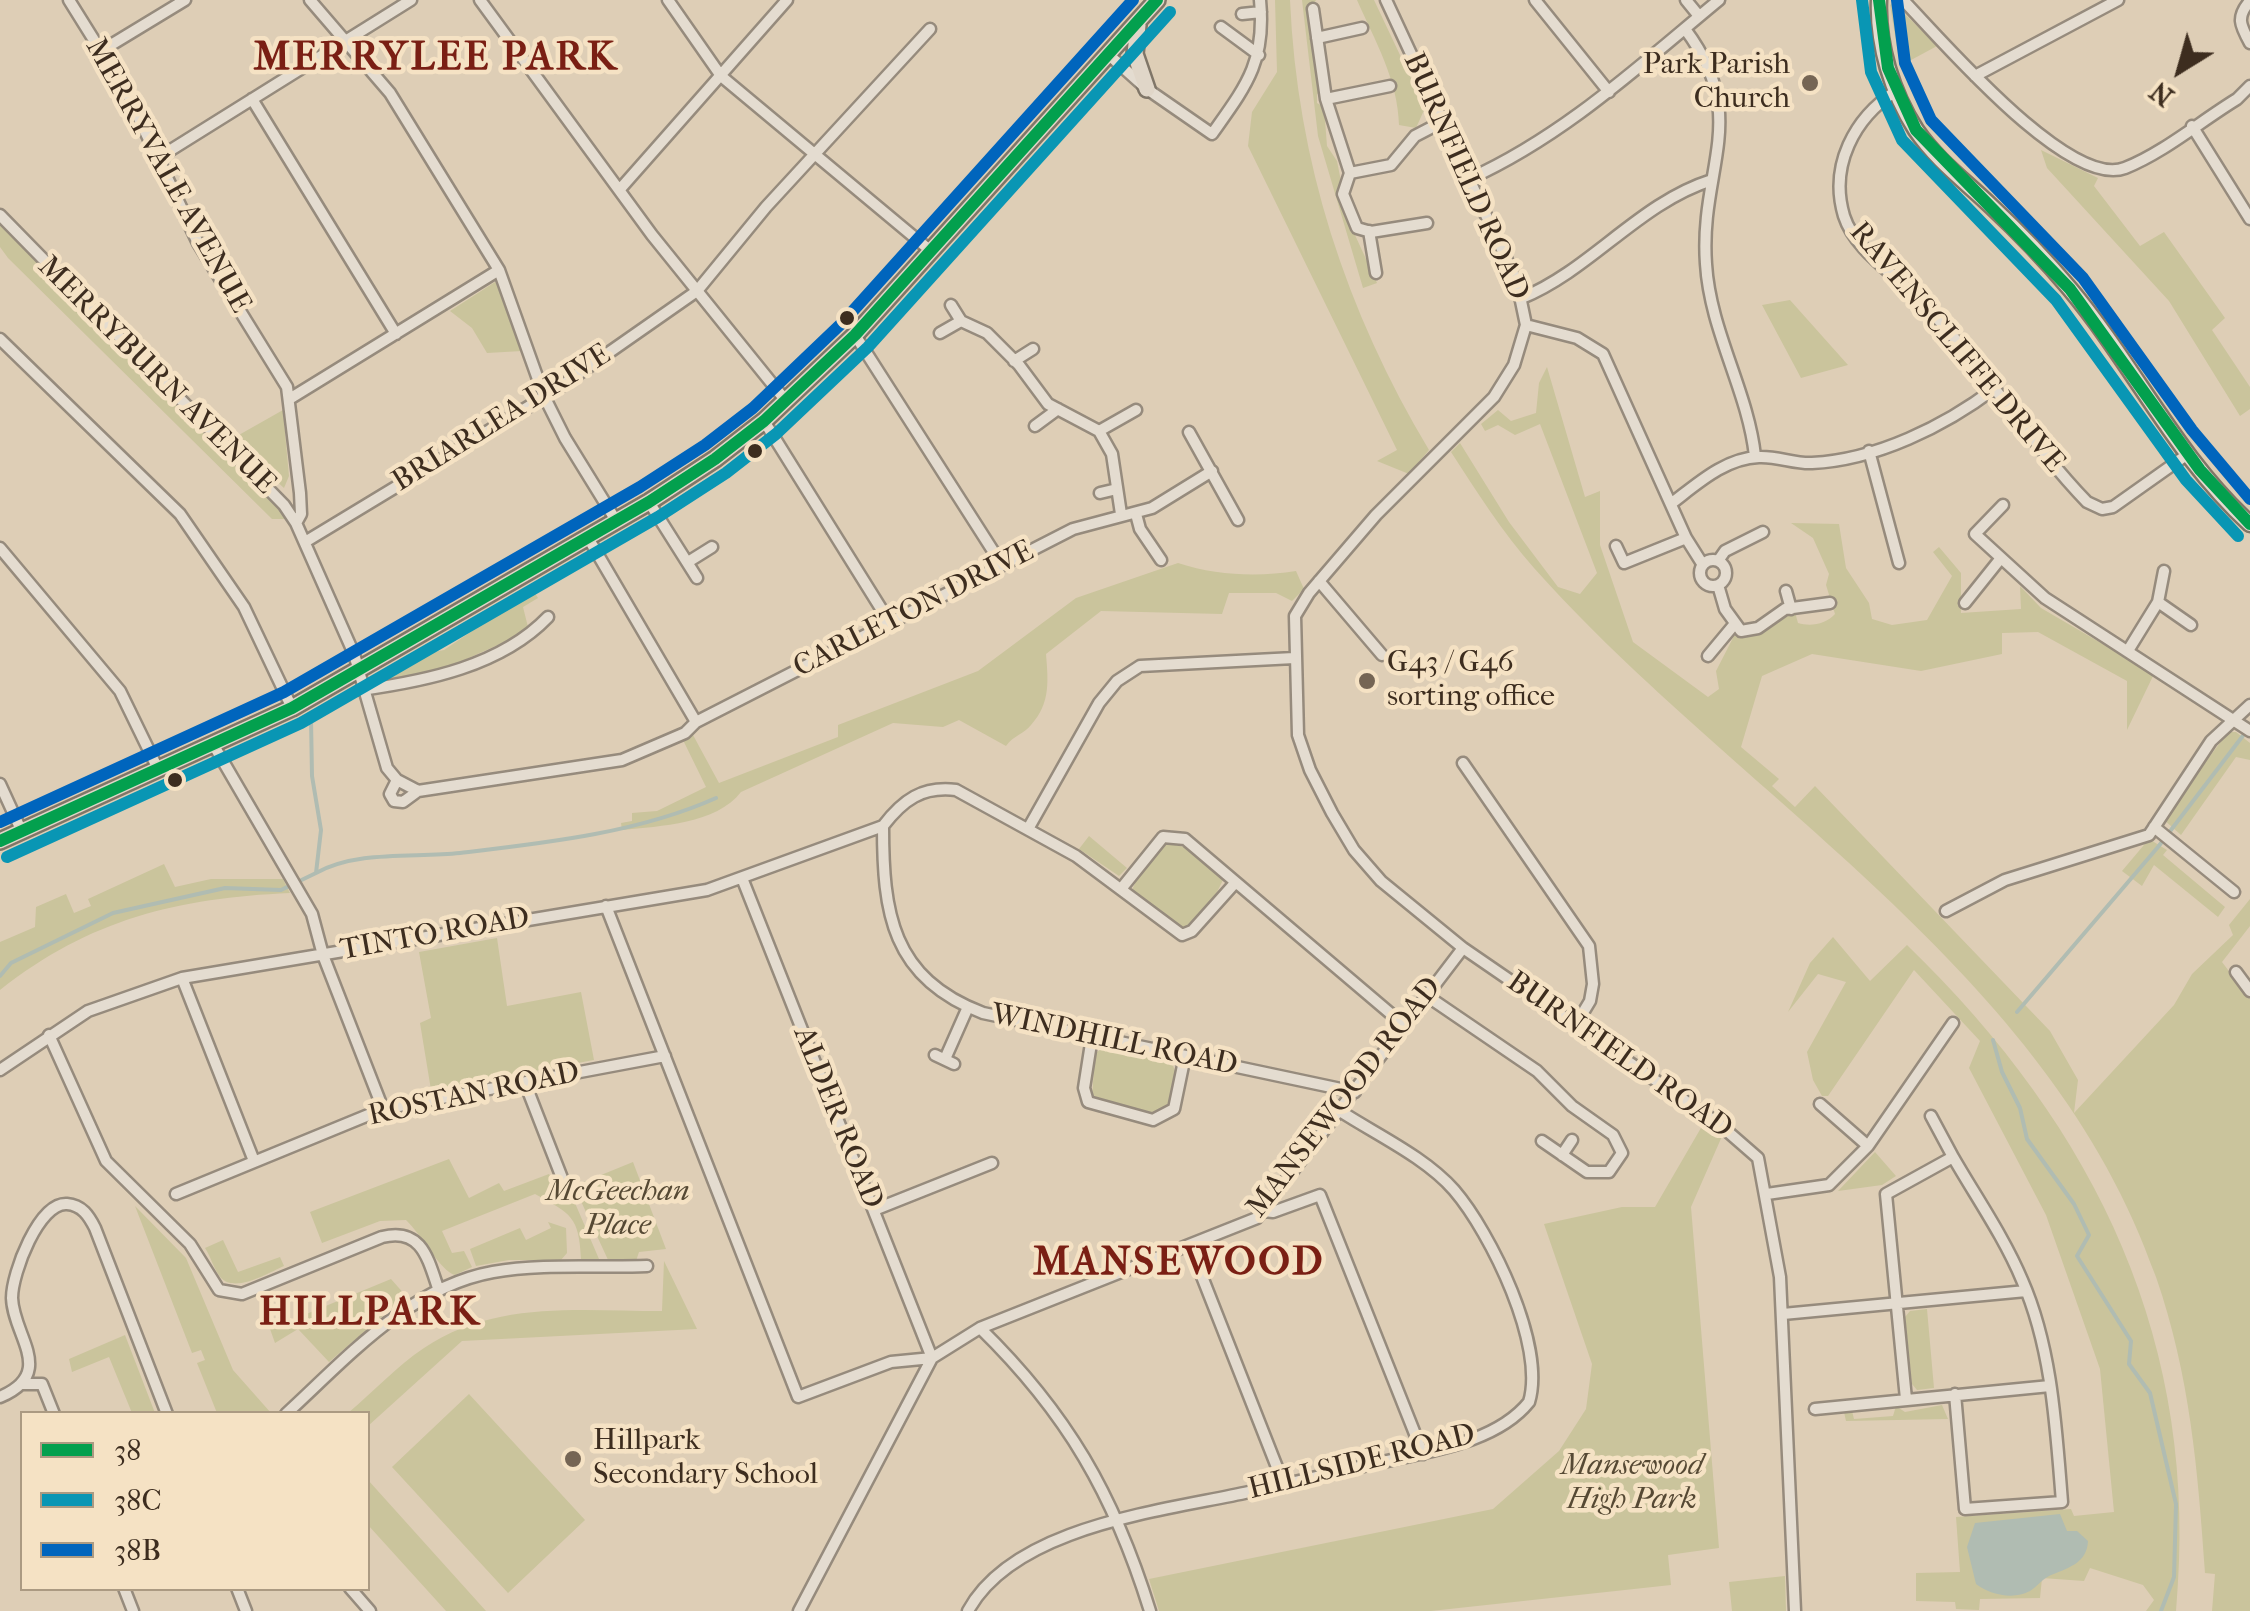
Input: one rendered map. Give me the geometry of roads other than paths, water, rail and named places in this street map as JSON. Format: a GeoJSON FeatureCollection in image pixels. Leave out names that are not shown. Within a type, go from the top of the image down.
{"type":"FeatureCollection","features":[{"type":"Feature","properties":{"kind":"main road"},"geometry":{"type":"LineString","coordinates":[[0,842],[292,708],[649,502],[764,421],[855,335],[1156,0]]}},
{"type":"Feature","properties":{"kind":"main road"},"geometry":{"type":"LineString","coordinates":[[1138,21],[1135,54],[1147,90]]}},
{"type":"Feature","properties":{"kind":"street","name":"MERRYVALE AVENUE"},"geometry":{"type":"LineString","coordinates":[[69,0],[158,158],[198,244],[292,398],[301,514],[296,522]]}},
{"type":"Feature","properties":{"kind":"street"},"geometry":{"type":"LineString","coordinates":[[101,52],[185,0]]}},
{"type":"Feature","properties":{"kind":"street"},"geometry":{"type":"LineString","coordinates":[[310,0],[390,93],[500,270],[544,396],[564,438],[616,520]]}},
{"type":"Feature","properties":{"kind":"street"},"geometry":{"type":"LineString","coordinates":[[158,158],[411,0]]}},
{"type":"Feature","properties":{"kind":"street"},"geometry":{"type":"LineString","coordinates":[[480,0],[696,291],[786,401]]}},
{"type":"Feature","properties":{"kind":"street"},"geometry":{"type":"LineString","coordinates":[[668,0],[721,76],[932,252]]}},
{"type":"Feature","properties":{"kind":"street"},"geometry":{"type":"LineString","coordinates":[[621,188],[787,0]]}},
{"type":"Feature","properties":{"kind":"street","name":"BURNFIELD ROAD"},"geometry":{"type":"LineString","coordinates":[[1386,0],[1522,298],[1526,325],[1514,366],[1494,397],[1425,464],[1319,580],[1295,616],[1298,734],[1310,770],[1332,812],[1354,850],[1380,880],[1463,948],[1746,1144],[1763,1169],[1782,1314],[1795,1611]]}},
{"type":"Feature","properties":{"kind":"street"},"geometry":{"type":"LineString","coordinates":[[1534,0],[1609,92]]}},
{"type":"Feature","properties":{"kind":"street"},"geometry":{"type":"LineString","coordinates":[[1686,0],[1699,16]]}},
{"type":"Feature","properties":{"kind":"street"},"geometry":{"type":"LineString","coordinates":[[1469,179],[1513,159],[1609,92],[1718,0]]}},
{"type":"Feature","properties":{"kind":"street"},"geometry":{"type":"LineString","coordinates":[[1879,0],[1886,62],[1896,91],[1934,154],[2031,244],[2143,386],[2185,456],[2250,524]]}},
{"type":"Feature","properties":{"kind":"street"},"geometry":{"type":"LineString","coordinates":[[1903,0],[1975,76],[2040,135],[2099,169],[2124,169],[2250,86]]}},
{"type":"Feature","properties":{"kind":"street"},"geometry":{"type":"LineString","coordinates":[[1975,76],[2118,0]]}},
{"type":"Feature","properties":{"kind":"street"},"geometry":{"type":"LineString","coordinates":[[2250,1],[2240,14],[2240,24],[2250,43]]}},
{"type":"Feature","properties":{"kind":"street"},"geometry":{"type":"LineString","coordinates":[[1109,55],[1147,90],[1212,134],[1250,79],[1259,54],[1260,6],[1242,14]]}},
{"type":"Feature","properties":{"kind":"street"},"geometry":{"type":"LineString","coordinates":[[1314,9],[1326,100],[1340,155],[1350,172],[1343,194],[1357,228],[1369,232],[1428,223]]}},
{"type":"Feature","properties":{"kind":"street"},"geometry":{"type":"LineString","coordinates":[[1220,28],[1259,54]]}},
{"type":"Feature","properties":{"kind":"street"},"geometry":{"type":"LineString","coordinates":[[1317,38],[1362,28]]}},
{"type":"Feature","properties":{"kind":"street","name":"BRIARLEA DRIVE"},"geometry":{"type":"LineString","coordinates":[[305,542],[544,396],[696,291],[930,29]]}},
{"type":"Feature","properties":{"kind":"street"},"geometry":{"type":"LineString","coordinates":[[1685,30],[1712,69],[1721,100],[1705,237],[1708,289],[1755,456]]}},
{"type":"Feature","properties":{"kind":"street"},"geometry":{"type":"LineString","coordinates":[[1326,100],[1390,86]]}},
{"type":"Feature","properties":{"kind":"street","name":"RAVENSCLIFFE DRIVE"},"geometry":{"type":"LineString","coordinates":[[1896,91],[1868,116],[1844,152],[1839,177],[1844,217],[1855,239],[1914,294],[2076,490],[2102,508],[2112,507],[2185,456]]}},
{"type":"Feature","properties":{"kind":"street"},"geometry":{"type":"LineString","coordinates":[[252,99],[396,334]]}},
{"type":"Feature","properties":{"kind":"street"},"geometry":{"type":"LineString","coordinates":[[1350,172],[1391,166],[1415,136],[1442,122]]}},
{"type":"Feature","properties":{"kind":"street"},"geometry":{"type":"LineString","coordinates":[[2192,126],[2250,219]]}},
{"type":"Feature","properties":{"kind":"street"},"geometry":{"type":"LineString","coordinates":[[1522,298],[1562,280],[1670,197],[1712,180]]}},
{"type":"Feature","properties":{"kind":"street","name":"MERRYBURN AVENUE"},"geometry":{"type":"LineString","coordinates":[[0,215],[38,258],[259,477],[296,522],[340,621],[386,768],[396,780]]}},
{"type":"Feature","properties":{"kind":"street"},"geometry":{"type":"LineString","coordinates":[[1369,232],[1376,274]]}},
{"type":"Feature","properties":{"kind":"street"},"geometry":{"type":"LineString","coordinates":[[292,398],[500,270]]}},
{"type":"Feature","properties":{"kind":"street"},"geometry":{"type":"LineString","coordinates":[[951,304],[961,320],[987,333],[1014,361],[1038,397],[1100,431],[1112,454],[1121,514]]}},
{"type":"Feature","properties":{"kind":"street"},"geometry":{"type":"LineString","coordinates":[[940,332],[961,320]]}},
{"type":"Feature","properties":{"kind":"street"},"geometry":{"type":"LineString","coordinates":[[1526,325],[1577,338],[1603,354],[1686,538],[1703,565],[1703,580],[1718,585]]}},
{"type":"Feature","properties":{"kind":"street"},"geometry":{"type":"LineString","coordinates":[[855,335],[1002,565]]}},
{"type":"Feature","properties":{"kind":"street"},"geometry":{"type":"LineString","coordinates":[[0,339],[180,514],[244,606],[292,708]]}},
{"type":"Feature","properties":{"kind":"street"},"geometry":{"type":"LineString","coordinates":[[1014,361],[1033,349]]}},
{"type":"Feature","properties":{"kind":"street"},"geometry":{"type":"LineString","coordinates":[[1672,503],[1714,472],[1755,456],[1810,464],[1869,452],[1964,411],[1995,388]]}},
{"type":"Feature","properties":{"kind":"street"},"geometry":{"type":"LineString","coordinates":[[1035,426],[1058,409]]}},
{"type":"Feature","properties":{"kind":"street"},"geometry":{"type":"LineString","coordinates":[[1100,431],[1136,410]]}},
{"type":"Feature","properties":{"kind":"street"},"geometry":{"type":"LineString","coordinates":[[764,421],[890,623]]}},
{"type":"Feature","properties":{"kind":"street"},"geometry":{"type":"LineString","coordinates":[[1189,432],[1238,520]]}},
{"type":"Feature","properties":{"kind":"street"},"geometry":{"type":"LineString","coordinates":[[1869,452],[1898,563]]}},
{"type":"Feature","properties":{"kind":"street","name":"CARLETON DRIVE"},"geometry":{"type":"LineString","coordinates":[[418,791],[622,760],[1073,528],[1121,514],[1136,514],[1212,472]]}},
{"type":"Feature","properties":{"kind":"street"},"geometry":{"type":"LineString","coordinates":[[1100,492],[1118,490]]}},
{"type":"Feature","properties":{"kind":"street"},"geometry":{"type":"LineString","coordinates":[[649,502],[696,578]]}},
{"type":"Feature","properties":{"kind":"street"},"geometry":{"type":"LineString","coordinates":[[2003,505],[1975,534],[2000,558],[2045,598],[2247,729]]}},
{"type":"Feature","properties":{"kind":"street"},"geometry":{"type":"LineString","coordinates":[[1136,514],[1140,529],[1160,560]]}},
{"type":"Feature","properties":{"kind":"street"},"geometry":{"type":"LineString","coordinates":[[1703,565],[1718,561],[1726,550],[1763,532]]}},
{"type":"Feature","properties":{"kind":"street"},"geometry":{"type":"LineString","coordinates":[[587,536],[696,722]]}},
{"type":"Feature","properties":{"kind":"street"},"geometry":{"type":"LineString","coordinates":[[1616,546],[1624,563],[1686,538]]}},
{"type":"Feature","properties":{"kind":"street"},"geometry":{"type":"LineString","coordinates":[[688,562],[712,547]]}},
{"type":"Feature","properties":{"kind":"street"},"geometry":{"type":"LineString","coordinates":[[0,548],[120,692],[158,769]]}},
{"type":"Feature","properties":{"kind":"street"},"geometry":{"type":"LineString","coordinates":[[1965,603],[2000,558]]}},
{"type":"Feature","properties":{"kind":"street"},"geometry":{"type":"LineString","coordinates":[[1718,561],[1726,576],[1718,585]]}},
{"type":"Feature","properties":{"kind":"street"},"geometry":{"type":"LineString","coordinates":[[2129,649],[2158,602],[2164,571]]}},
{"type":"Feature","properties":{"kind":"street"},"geometry":{"type":"LineString","coordinates":[[1319,580],[1382,655]]}},
{"type":"Feature","properties":{"kind":"street"},"geometry":{"type":"LineString","coordinates":[[1718,585],[1733,626]]}},
{"type":"Feature","properties":{"kind":"street"},"geometry":{"type":"LineString","coordinates":[[1786,590],[1791,609]]}},
{"type":"Feature","properties":{"kind":"street"},"geometry":{"type":"LineString","coordinates":[[2158,602],[2191,625]]}},
{"type":"Feature","properties":{"kind":"street"},"geometry":{"type":"LineString","coordinates":[[1733,626],[1750,632],[1791,609],[1830,603]]}},
{"type":"Feature","properties":{"kind":"street"},"geometry":{"type":"LineString","coordinates":[[361,690],[457,670],[533,632],[548,617]]}},
{"type":"Feature","properties":{"kind":"street"},"geometry":{"type":"LineString","coordinates":[[1708,656],[1733,626]]}},
{"type":"Feature","properties":{"kind":"street"},"geometry":{"type":"LineString","coordinates":[[1028,829],[1100,703],[1117,681],[1140,666],[1294,658]]}},
{"type":"Feature","properties":{"kind":"street"},"geometry":{"type":"LineString","coordinates":[[1946,912],[2005,880],[2149,835],[2211,741],[2250,705]]}},
{"type":"Feature","properties":{"kind":"street"},"geometry":{"type":"LineString","coordinates":[[213,744],[312,914],[323,954],[383,1109]]}},
{"type":"Feature","properties":{"kind":"street"},"geometry":{"type":"LineString","coordinates":[[1463,763],[1589,946],[1593,984],[1590,1001],[1575,1026]]}},
{"type":"Feature","properties":{"kind":"street"},"geometry":{"type":"LineString","coordinates":[[396,780],[418,791],[404,802],[394,801],[390,794],[396,780]]}},
{"type":"Feature","properties":{"kind":"street"},"geometry":{"type":"LineString","coordinates":[[0,784],[22,832]]}},
{"type":"Feature","properties":{"kind":"street"},"geometry":{"type":"LineString","coordinates":[[883,826],[910,796],[938,788],[956,790],[1028,829],[1122,889],[1182,935],[1192,931],[1235,883]]}},
{"type":"Feature","properties":{"kind":"street","name":"TINTO ROAD"},"geometry":{"type":"LineString","coordinates":[[0,1070],[49,1035],[118,998],[182,978],[707,890],[883,826]]}},
{"type":"Feature","properties":{"kind":"street","name":"WINDHILL ROAD"},"geometry":{"type":"LineString","coordinates":[[883,826],[884,898],[896,936],[922,974],[968,1008],[1355,1092]]}},
{"type":"Feature","properties":{"kind":"street"},"geometry":{"type":"LineString","coordinates":[[2154,827],[2234,892]]}},
{"type":"Feature","properties":{"kind":"street"},"geometry":{"type":"LineString","coordinates":[[1122,889],[1163,837],[1185,839],[1404,1025]]}},
{"type":"Feature","properties":{"kind":"street","name":"ALDER ROAD"},"geometry":{"type":"LineString","coordinates":[[742,878],[932,1358]]}},
{"type":"Feature","properties":{"kind":"street"},"geometry":{"type":"LineString","coordinates":[[606,906],[798,1396],[891,1362],[932,1358]]}},
{"type":"Feature","properties":{"kind":"street","name":"MANSEWOOD ROAD"},"geometry":{"type":"LineString","coordinates":[[932,1358],[980,1328],[1246,1224],[1264,1211],[1463,948]]}},
{"type":"Feature","properties":{"kind":"street"},"geometry":{"type":"LineString","coordinates":[[2236,972],[2249,985]]}},
{"type":"Feature","properties":{"kind":"street"},"geometry":{"type":"LineString","coordinates":[[182,978],[254,1162]]}},
{"type":"Feature","properties":{"kind":"street"},"geometry":{"type":"LineString","coordinates":[[1427,996],[1537,1071],[1572,1106],[1613,1135],[1622,1152],[1609,1172],[1599,1175],[1542,1142]]}},
{"type":"Feature","properties":{"kind":"street"},"geometry":{"type":"LineString","coordinates":[[945,1059],[968,1008]]}},
{"type":"Feature","properties":{"kind":"street"},"geometry":{"type":"LineString","coordinates":[[1767,1194],[1829,1185],[1868,1146],[1952,1023]]}},
{"type":"Feature","properties":{"kind":"street"},"geometry":{"type":"LineString","coordinates":[[49,1035],[106,1161],[190,1244],[218,1290],[242,1294],[401,1234],[414,1238],[424,1248],[440,1291]]}},
{"type":"Feature","properties":{"kind":"street"},"geometry":{"type":"LineString","coordinates":[[1092,1036],[1084,1088],[1088,1102],[1154,1120],[1174,1109],[1185,1056]]}},
{"type":"Feature","properties":{"kind":"street","name":"ROSTAN ROAD"},"geometry":{"type":"LineString","coordinates":[[176,1194],[383,1109],[665,1056]]}},
{"type":"Feature","properties":{"kind":"street"},"geometry":{"type":"LineString","coordinates":[[525,1082],[562,1178]]}},
{"type":"Feature","properties":{"kind":"street"},"geometry":{"type":"LineString","coordinates":[[1820,1104],[1868,1146]]}},
{"type":"Feature","properties":{"kind":"street","name":"HILLSIDE ROAD"},"geometry":{"type":"LineString","coordinates":[[968,1611],[984,1586],[1020,1559],[1118,1520],[1423,1454],[1494,1429],[1520,1413],[1533,1389],[1530,1352],[1490,1247],[1453,1189],[1340,1111]]}},
{"type":"Feature","properties":{"kind":"street"},"geometry":{"type":"LineString","coordinates":[[1931,1116],[2026,1291],[2050,1386],[2062,1502],[1965,1509],[1955,1394]]}},
{"type":"Feature","properties":{"kind":"street"},"geometry":{"type":"LineString","coordinates":[[1562,1155],[1572,1140]]}},
{"type":"Feature","properties":{"kind":"street"},"geometry":{"type":"LineString","coordinates":[[1906,1399],[1886,1194],[1953,1157]]}},
{"type":"Feature","properties":{"kind":"street"},"geometry":{"type":"LineString","coordinates":[[874,1210],[992,1163]]}},
{"type":"Feature","properties":{"kind":"street"},"geometry":{"type":"LineString","coordinates":[[1264,1211],[1273,1212],[1320,1195],[1423,1454]]}},
{"type":"Feature","properties":{"kind":"street"},"geometry":{"type":"LineString","coordinates":[[22,1384],[30,1352],[14,1312],[14,1283],[46,1211],[59,1204],[75,1206],[95,1228],[166,1411]]}},
{"type":"Feature","properties":{"kind":"street"},"geometry":{"type":"LineString","coordinates":[[1190,1246],[1284,1485]]}},
{"type":"Feature","properties":{"kind":"street"},"geometry":{"type":"LineString","coordinates":[[289,1411],[400,1313],[440,1291],[503,1270],[647,1266]]}},
{"type":"Feature","properties":{"kind":"street"},"geometry":{"type":"LineString","coordinates":[[1782,1314],[2026,1291]]}},
{"type":"Feature","properties":{"kind":"street"},"geometry":{"type":"LineString","coordinates":[[980,1328],[1057,1412],[1090,1462],[1118,1520],[1150,1611]]}},
{"type":"Feature","properties":{"kind":"street"},"geometry":{"type":"LineString","coordinates":[[799,1611],[932,1358]]}},
{"type":"Feature","properties":{"kind":"street"},"geometry":{"type":"LineString","coordinates":[[0,1397],[22,1384],[42,1384],[53,1411]]}},
{"type":"Feature","properties":{"kind":"street"},"geometry":{"type":"LineString","coordinates":[[1815,1409],[2050,1386]]}},
{"type":"Feature","properties":{"kind":"street"},"geometry":{"type":"LineString","coordinates":[[353,1591],[370,1611]]}},
{"type":"Feature","properties":{"kind":"waterway"},"geometry":{"type":"LineString","coordinates":[[0,976],[11,963],[113,913],[225,888],[281,890],[316,873],[321,830],[312,776],[311,719]]}},
{"type":"Feature","properties":{"kind":"waterway"},"geometry":{"type":"LineString","coordinates":[[2017,1012],[2158,847],[2245,733]]}},
{"type":"Feature","properties":{"kind":"waterway"},"geometry":{"type":"LineString","coordinates":[[316,873],[368,858],[460,853],[591,835],[655,820],[716,798]]}},
{"type":"Feature","properties":{"kind":"waterway"},"geometry":{"type":"LineString","coordinates":[[1993,1040],[2002,1072],[2020,1108],[2027,1139],[2074,1204],[2089,1235],[2077,1256],[2131,1341],[2129,1364],[2150,1393],[2176,1504],[2174,1577],[2161,1611]]}},
{"type":"Feature","properties":{"kind":"place","name":"Park Parish Church"},"geometry":{"type":"Point","coordinates":[1810,83]}},
{"type":"Feature","properties":{"kind":"place","name":"G43 / G46 sorting office"},"geometry":{"type":"Point","coordinates":[1367,681]}},
{"type":"Feature","properties":{"kind":"place","name":"Hillpark Secondary School"},"geometry":{"type":"Point","coordinates":[573,1459]}},
{"type":"Feature","properties":{"kind":"district","name":"MERRYLEE PARK"},"geometry":{"type":"Point","coordinates":[436,59]}},
{"type":"Feature","properties":{"kind":"district","name":"MANSEWOOD"},"geometry":{"type":"Point","coordinates":[1179,1264]}},
{"type":"Feature","properties":{"kind":"district","name":"HILLPARK"},"geometry":{"type":"Point","coordinates":[370,1314]}},
{"type":"Feature","properties":{"kind":"park label","name":"McGeechan Place"},"geometry":{"type":"Point","coordinates":[618,1210]}},
{"type":"Feature","properties":{"kind":"park label","name":"Mansewood High Park"},"geometry":{"type":"Point","coordinates":[1632,1484]}}]}
